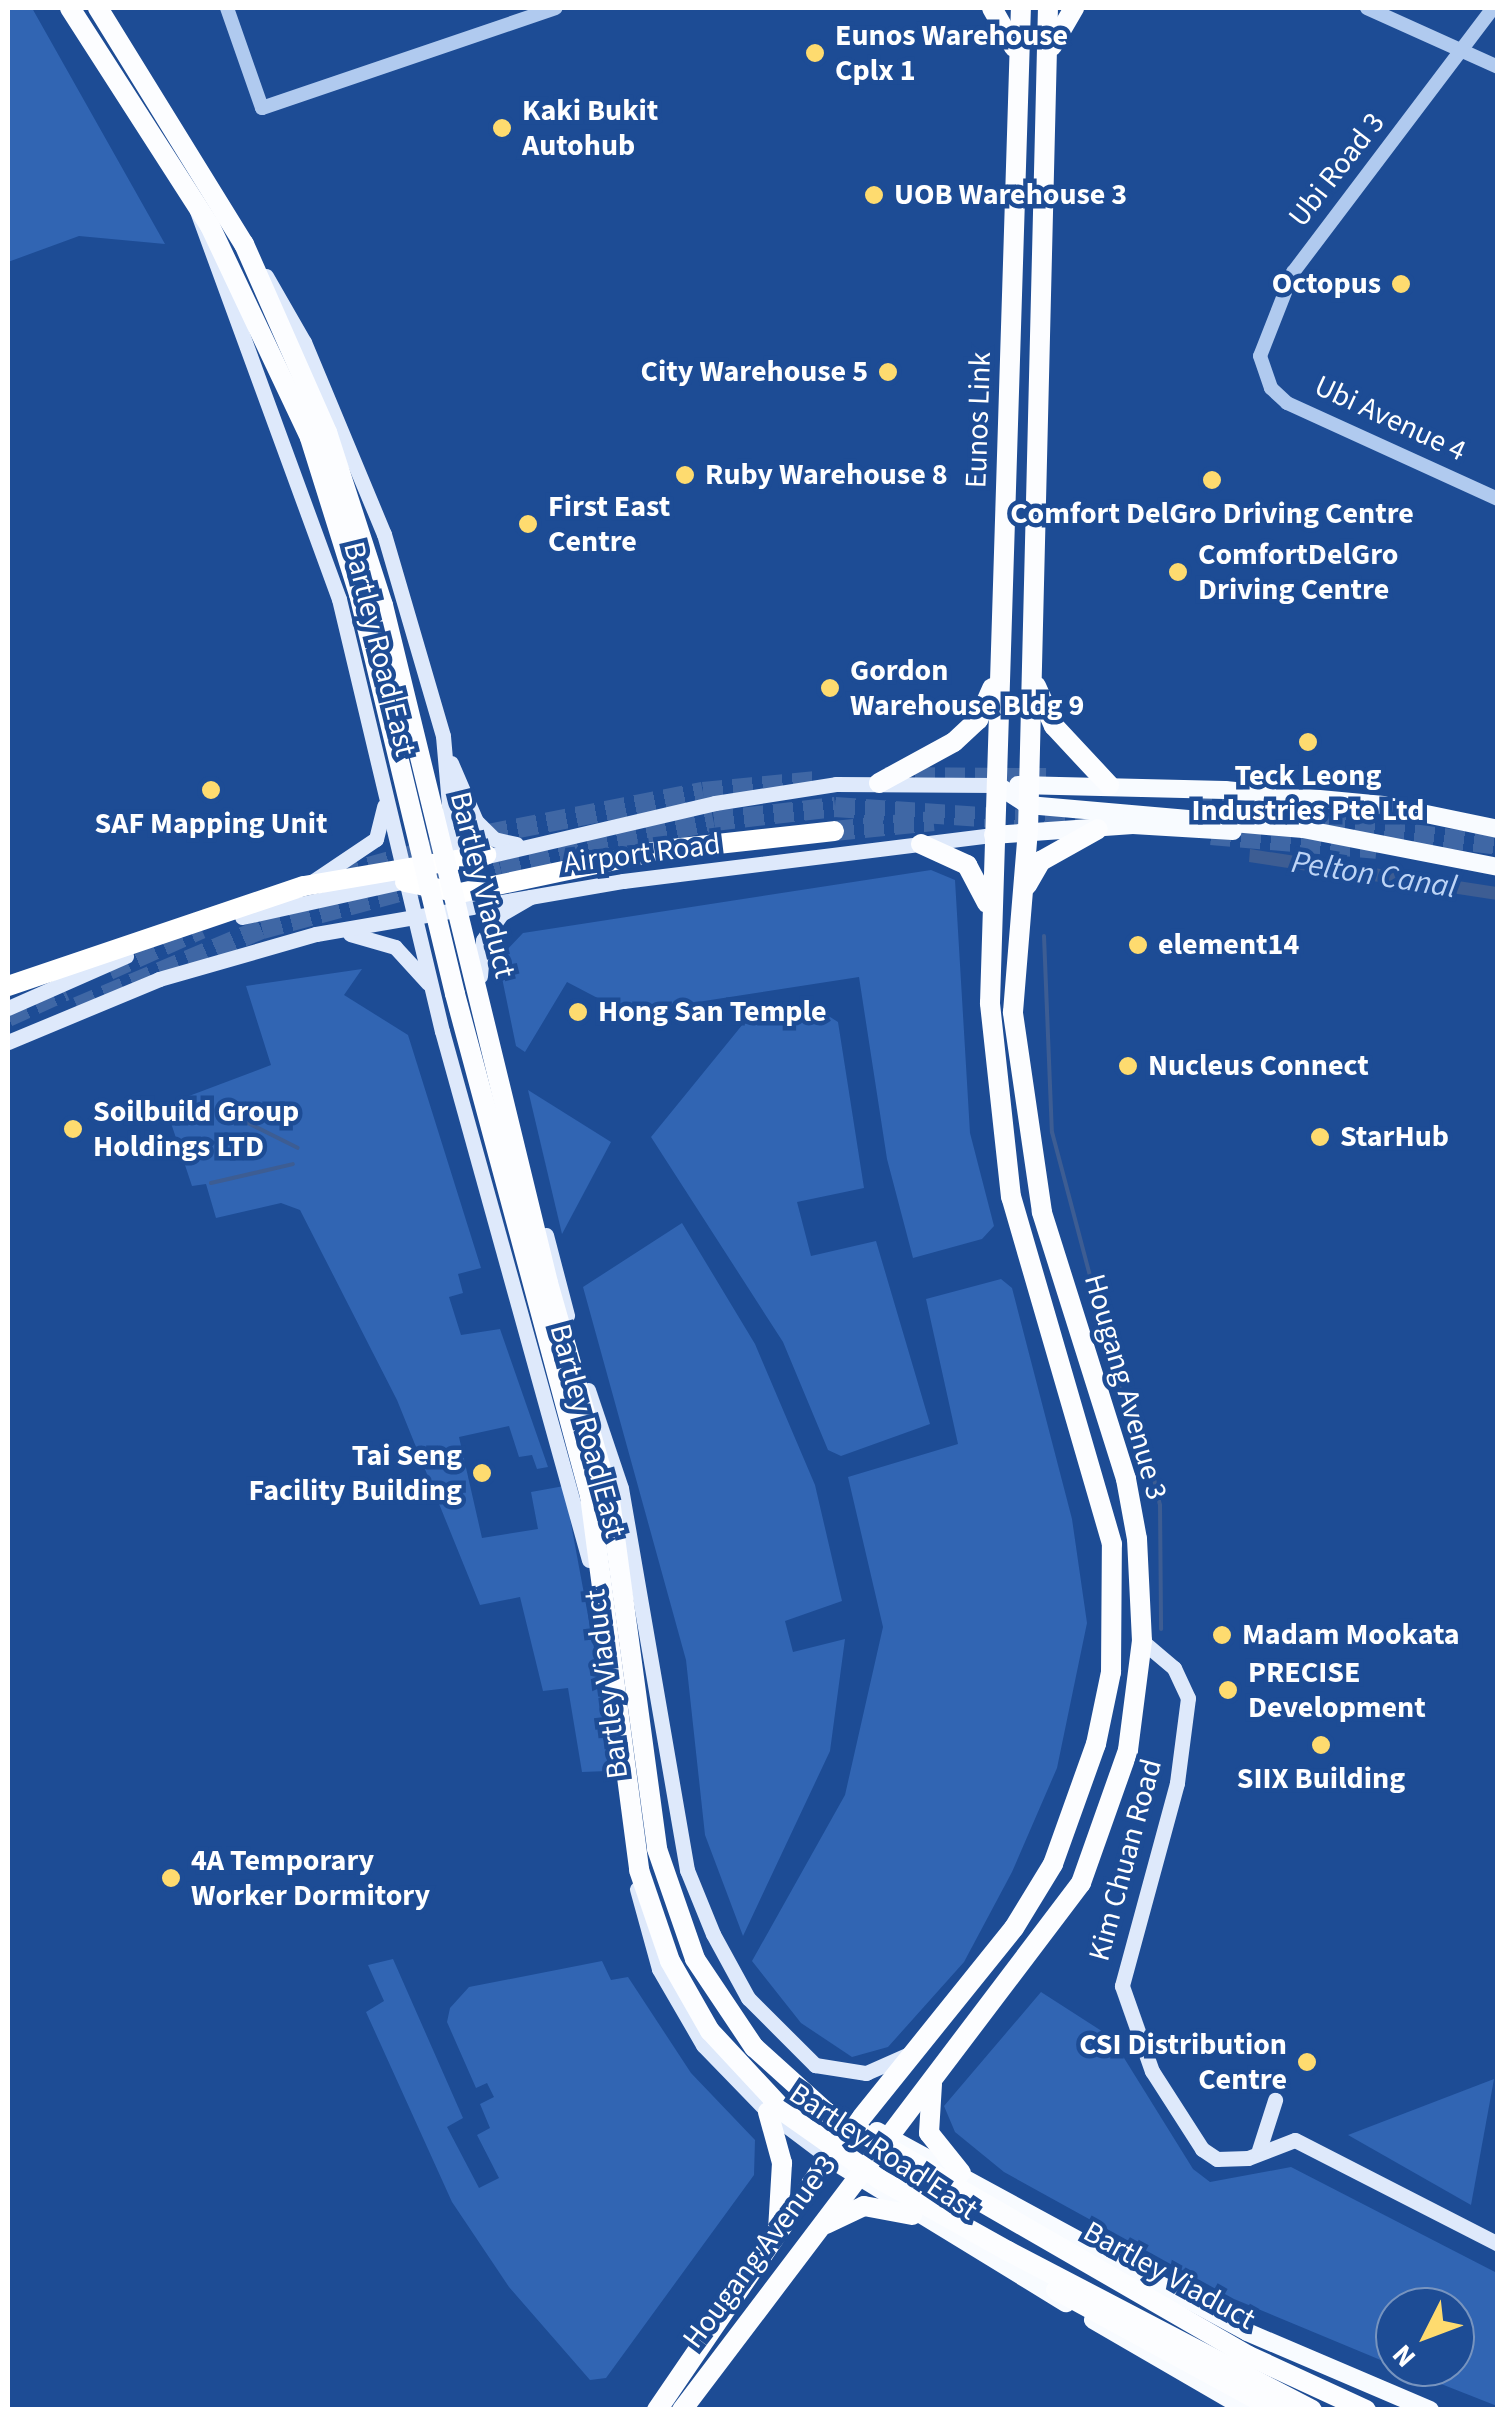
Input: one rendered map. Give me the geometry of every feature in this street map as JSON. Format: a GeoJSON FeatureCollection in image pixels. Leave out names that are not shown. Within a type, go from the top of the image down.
{"type":"FeatureCollection","features":[{"type":"Feature","properties":{"kind":"highway","name":"Bartley Road East"},"geometry":{"type":"LineString","coordinates":[[70,8],[196,205],[242,285],[318,435]]}},
{"type":"Feature","properties":{"kind":"highway","name":"Bartley Road East"},"geometry":{"type":"LineString","coordinates":[[98,8],[244,244],[318,435]]}},
{"type":"Feature","properties":{"kind":"highway"},"geometry":{"type":"LineString","coordinates":[[992,8],[1019,64]]}},
{"type":"Feature","properties":{"kind":"highway","name":"Eunos Link"},"geometry":{"type":"LineString","coordinates":[[993,835],[1020,8]]}},
{"type":"Feature","properties":{"kind":"highway","name":"Eunos Link"},"geometry":{"type":"LineString","coordinates":[[1028,795],[1048,8]]}},
{"type":"Feature","properties":{"kind":"highway"},"geometry":{"type":"LineString","coordinates":[[1046,62],[1074,8]]}},
{"type":"Feature","properties":{"kind":"highway","name":"Bartley Viaduct"},"geometry":{"type":"LineString","coordinates":[[318,435],[360,594],[454,994],[590,1496],[639,1870],[670,1961],[710,2032],[787,2114],[879,2179],[1312,2410]]}},
{"type":"Feature","properties":{"kind":"highway","name":"Bartley Viaduct"},"geometry":{"type":"LineString","coordinates":[[318,435],[383,605],[548,1283],[610,1500],[658,1849],[694,1959],[754,2047],[826,2112],[1233,2347],[1366,2410]]}},
{"type":"Feature","properties":{"kind":"highway"},"geometry":{"type":"LineString","coordinates":[[1030,660],[1044,711],[1109,785]]}},
{"type":"Feature","properties":{"kind":"highway"},"geometry":{"type":"LineString","coordinates":[[879,782],[954,742],[978,720],[996,677]]}},
{"type":"Feature","properties":{"kind":"highway","name":"Hougang Avenue 3"},"geometry":{"type":"LineString","coordinates":[[682,2410],[884,2134],[1081,1883],[1128,1750],[1139,1674],[1142,1602],[1117,1452],[1055,1256],[1015,1054],[1028,795]]}},
{"type":"Feature","properties":{"kind":"highway"},"geometry":{"type":"LineString","coordinates":[[1024,890],[1041,860],[1098,829]]}},
{"type":"Feature","properties":{"kind":"highway"},"geometry":{"type":"LineString","coordinates":[[404,874],[462,900],[663,850],[834,831]]}},
{"type":"Feature","properties":{"kind":"highway","name":"Hougang Avenue 3"},"geometry":{"type":"LineString","coordinates":[[658,2410],[857,2121],[972,1988],[1053,1864],[1096,1744],[1111,1672],[1113,1571],[1091,1458],[1011,1197],[995,1077],[990,910],[993,835]]}},
{"type":"Feature","properties":{"kind":"highway"},"geometry":{"type":"LineString","coordinates":[[921,844],[966,865],[990,910]]}},
{"type":"Feature","properties":{"kind":"highway"},"geometry":{"type":"LineString","coordinates":[[8,986],[304,886],[404,874],[486,855]]}},
{"type":"Feature","properties":{"kind":"highway"},"geometry":{"type":"LineString","coordinates":[[1034,1276],[1055,1256]]}},
{"type":"Feature","properties":{"kind":"highway"},"geometry":{"type":"LineString","coordinates":[[943,2061],[925,2118],[961,2173]]}},
{"type":"Feature","properties":{"kind":"highway"},"geometry":{"type":"LineString","coordinates":[[768,2112],[782,2163],[778,2232]]}},
{"type":"Feature","properties":{"kind":"highway"},"geometry":{"type":"LineString","coordinates":[[797,2252],[837,2213],[864,2206],[912,2215]]}},
{"type":"Feature","properties":{"kind":"highway"},"geometry":{"type":"LineString","coordinates":[[1008,2251],[1107,2324],[1276,2410]]}},
{"type":"Feature","properties":{"kind":"main road","name":"Bartley Road East"},"geometry":{"type":"LineString","coordinates":[[196,205],[316,520],[431,986],[571,1474],[597,1601],[638,1892],[660,1969],[703,2045],[768,2112],[912,2215],[1248,2410]]}},
{"type":"Feature","properties":{"kind":"main road","name":"Bartley Road East"},"geometry":{"type":"LineString","coordinates":[[244,244],[304,342],[370,494],[443,736],[453,862],[462,900]]}},
{"type":"Feature","properties":{"kind":"main road"},"geometry":{"type":"LineString","coordinates":[[443,736],[476,821],[502,843],[525,845]]}},
{"type":"Feature","properties":{"kind":"main road","name":"Airport Road"},"geometry":{"type":"LineString","coordinates":[[486,855],[715,802],[879,782],[997,785],[1028,795],[1303,829],[1498,866]]}},
{"type":"Feature","properties":{"kind":"main road","name":"Airport Road"},"geometry":{"type":"LineString","coordinates":[[1028,795],[1109,785],[1382,805],[1498,830]]}},
{"type":"Feature","properties":{"kind":"main road"},"geometry":{"type":"LineString","coordinates":[[304,886],[376,839],[385,796]]}},
{"type":"Feature","properties":{"kind":"main road","name":"Airport Road"},"geometry":{"type":"LineString","coordinates":[[8,1042],[160,979],[316,934],[413,915],[462,900],[530,897],[1028,831],[1303,829]]}},
{"type":"Feature","properties":{"kind":"main road"},"geometry":{"type":"LineString","coordinates":[[8,1008],[146,948],[255,912],[404,874]]}},
{"type":"Feature","properties":{"kind":"main road","name":"Bartley Road East"},"geometry":{"type":"LineString","coordinates":[[530,897],[502,914],[479,959],[552,1257],[621,1488],[644,1597],[691,1881],[748,1998],[814,2065],[866,2073],[922,2043]]}},
{"type":"Feature","properties":{"kind":"main road"},"geometry":{"type":"LineString","coordinates":[[316,934],[366,934],[395,947],[431,986]]}},
{"type":"Feature","properties":{"kind":"main road"},"geometry":{"type":"LineString","coordinates":[[510,1262],[533,1272],[552,1257]]}},
{"type":"Feature","properties":{"kind":"main road"},"geometry":{"type":"LineString","coordinates":[[597,1601],[616,1579],[644,1597]]}},
{"type":"Feature","properties":{"kind":"main road","name":"Kim Chuan Road"},"geometry":{"type":"LineString","coordinates":[[1142,1640],[1166,1662],[1186,1690],[1186,1730],[1127,1960],[1124,2004],[1152,2071],[1202,2149],[1231,2162],[1288,2140],[1311,2146],[1498,2244]]}},
{"type":"Feature","properties":{"kind":"main road"},"geometry":{"type":"LineString","coordinates":[[1139,1674],[1166,1662]]}},
{"type":"Feature","properties":{"kind":"main road"},"geometry":{"type":"LineString","coordinates":[[638,1892],[691,1881]]}},
{"type":"Feature","properties":{"kind":"main road"},"geometry":{"type":"LineString","coordinates":[[1258,2153],[1275,2100]]}},
{"type":"Feature","properties":{"kind":"main road","name":"Bartley Road East"},"geometry":{"type":"LineString","coordinates":[[857,2121],[961,2173],[1248,2332],[1430,2410]]}},
{"type":"Feature","properties":{"kind":"street"},"geometry":{"type":"LineString","coordinates":[[228,8],[262,108],[554,8]]}},
{"type":"Feature","properties":{"kind":"street"},"geometry":{"type":"LineString","coordinates":[[1367,8],[1498,67]]}},
{"type":"Feature","properties":{"kind":"street","name":"Ubi Road 3"},"geometry":{"type":"LineString","coordinates":[[1266,380],[1261,341],[1293,272],[1494,8]]}},
{"type":"Feature","properties":{"kind":"street","name":"Ubi Avenue 4"},"geometry":{"type":"LineString","coordinates":[[1266,380],[1287,402],[1498,499]]}},
{"type":"Feature","properties":{"kind":"shaded area"},"geometry":{"type":"Polygon","coordinates":[[[8,8],[32,8],[165,244],[79,236],[8,262],[8,8]]]}},
{"type":"Feature","properties":{"kind":"shaded area"},"geometry":{"type":"Polygon","coordinates":[[[931,870],[955,880],[970,1133],[994,1226],[982,1239],[913,1258],[887,1159],[859,977],[613,1015],[609,1004],[567,982],[525,1052],[516,1046],[501,973],[504,953],[523,933],[931,870]]]}},
{"type":"Feature","properties":{"kind":"shaded area"},"geometry":{"type":"Polygon","coordinates":[[[362,969],[344,995],[408,1035],[481,1268],[458,1274],[463,1293],[449,1297],[461,1335],[500,1329],[548,1467],[537,1469],[532,1455],[519,1457],[509,1426],[459,1437],[482,1538],[538,1529],[531,1492],[564,1486],[600,1680],[608,1771],[582,1772],[568,1688],[543,1691],[520,1597],[480,1605],[397,1400],[300,1210],[281,1203],[216,1218],[206,1184],[192,1186],[165,1105],[271,1065],[246,986],[362,969]]]}},
{"type":"Feature","properties":{"kind":"shaded area"},"geometry":{"type":"Polygon","coordinates":[[[827,1015],[838,1022],[864,1188],[797,1202],[811,1256],[876,1241],[930,1424],[841,1456],[828,1450],[783,1342],[651,1137],[743,1024],[827,1015]]]}},
{"type":"Feature","properties":{"kind":"shaded area"},"geometry":{"type":"Polygon","coordinates":[[[528,1090],[611,1142],[562,1234],[528,1090]]]}},
{"type":"Feature","properties":{"kind":"shaded area"},"geometry":{"type":"Polygon","coordinates":[[[682,1223],[755,1344],[815,1485],[842,1601],[785,1621],[793,1652],[845,1639],[830,1751],[743,1936],[705,1835],[686,1660],[583,1287],[682,1223]]]}},
{"type":"Feature","properties":{"kind":"shaded area"},"geometry":{"type":"Polygon","coordinates":[[[1001,1279],[1012,1288],[1072,1519],[1087,1623],[1057,1768],[1012,1872],[964,1962],[888,2047],[852,2057],[801,2023],[752,1961],[845,1795],[883,1627],[848,1477],[958,1444],[926,1299],[1001,1279]]]}},
{"type":"Feature","properties":{"kind":"shaded area"},"geometry":{"type":"Polygon","coordinates":[[[393,1959],[463,2118],[447,2127],[479,2188],[499,2178],[477,2135],[490,2128],[480,2104],[494,2097],[487,2083],[476,2088],[447,2022],[450,2008],[469,1987],[602,1961],[611,1980],[628,1977],[691,2073],[755,2140],[754,2175],[606,2378],[590,2380],[509,2287],[452,2202],[366,2012],[384,2001],[368,1965],[393,1959]]]}},
{"type":"Feature","properties":{"kind":"shaded area"},"geometry":{"type":"Polygon","coordinates":[[[1041,1992],[1111,2037],[1193,2169],[1210,2182],[1291,2167],[1497,2273],[1497,2406],[1449,2387],[1475,2387],[1475,2287],[1375,2287],[1375,2358],[1234,2299],[1004,2172],[955,2132],[944,2106],[1041,1992]]]}},
{"type":"Feature","properties":{"kind":"shaded area"},"geometry":{"type":"Polygon","coordinates":[[[1494,2079],[1471,2205],[1348,2135],[1494,2079]]]}},
{"type":"Feature","properties":{"kind":"water","name":"Pelton Canal"},"geometry":{"type":"Polygon","coordinates":[[[1250,849],[1497,887],[1497,900],[1249,862],[1250,849]]]}},
{"type":"Feature","properties":{"kind":"waterway"},"geometry":{"type":"LineString","coordinates":[[1044,936],[1052,1132],[1121,1394],[1146,1444],[1160,1505],[1161,1629]]}},
{"type":"Feature","properties":{"kind":"waterway"},"geometry":{"type":"LineString","coordinates":[[226,1112],[298,1148]]}},
{"type":"Feature","properties":{"kind":"waterway"},"geometry":{"type":"LineString","coordinates":[[211,1183],[293,1164]]}},
{"type":"Feature","properties":{"kind":"tunnel"},"geometry":{"type":"LineString","coordinates":[[885,777],[1046,778]]}},
{"type":"Feature","properties":{"kind":"tunnel"},"geometry":{"type":"LineString","coordinates":[[340,875],[488,834],[703,792],[816,781]]}},
{"type":"Feature","properties":{"kind":"tunnel"},"geometry":{"type":"LineString","coordinates":[[1193,793],[1325,823],[1498,845]]}},
{"type":"Feature","properties":{"kind":"tunnel"},"geometry":{"type":"LineString","coordinates":[[77,1007],[262,929],[500,865],[714,821],[835,807],[1087,824]]}},
{"type":"Feature","properties":{"kind":"tunnel"},"geometry":{"type":"LineString","coordinates":[[834,831],[934,821]]}},
{"type":"Feature","properties":{"kind":"tunnel"},"geometry":{"type":"LineString","coordinates":[[1211,835],[1376,849]]}},
{"type":"Feature","properties":{"kind":"tunnel"},"geometry":{"type":"LineString","coordinates":[[109,970],[201,929]]}},
{"type":"Feature","properties":{"kind":"tunnel"},"geometry":{"type":"LineString","coordinates":[[8,1017],[65,991]]}},
{"type":"Feature","properties":{"kind":"place","name":"Eunos Warehouse Cplx 1"},"geometry":{"type":"Point","coordinates":[815,53]}},
{"type":"Feature","properties":{"kind":"place","name":"Kaki Bukit Autohub"},"geometry":{"type":"Point","coordinates":[502,128]}},
{"type":"Feature","properties":{"kind":"place","name":"UOB Warehouse 3"},"geometry":{"type":"Point","coordinates":[874,195]}},
{"type":"Feature","properties":{"kind":"place","name":"Octopus"},"geometry":{"type":"Point","coordinates":[1401,284]}},
{"type":"Feature","properties":{"kind":"place","name":"City Warehouse 5"},"geometry":{"type":"Point","coordinates":[888,372]}},
{"type":"Feature","properties":{"kind":"place","name":"Ruby Warehouse 8"},"geometry":{"type":"Point","coordinates":[685,475]}},
{"type":"Feature","properties":{"kind":"place","name":"Comfort DelGro Driving Centre"},"geometry":{"type":"Point","coordinates":[1212,480]}},
{"type":"Feature","properties":{"kind":"place","name":"First East Centre"},"geometry":{"type":"Point","coordinates":[528,524]}},
{"type":"Feature","properties":{"kind":"place","name":"ComfortDelGro Driving Centre"},"geometry":{"type":"Point","coordinates":[1178,572]}},
{"type":"Feature","properties":{"kind":"place","name":"Gordon Warehouse Bldg 9"},"geometry":{"type":"Point","coordinates":[830,688]}},
{"type":"Feature","properties":{"kind":"place","name":"Teck Leong Industries Pte Ltd"},"geometry":{"type":"Point","coordinates":[1308,742]}},
{"type":"Feature","properties":{"kind":"place","name":"SAF Mapping Unit"},"geometry":{"type":"Point","coordinates":[211,790]}},
{"type":"Feature","properties":{"kind":"place","name":"element14"},"geometry":{"type":"Point","coordinates":[1138,945]}},
{"type":"Feature","properties":{"kind":"place","name":"Hong San Temple"},"geometry":{"type":"Point","coordinates":[578,1012]}},
{"type":"Feature","properties":{"kind":"place","name":"Nucleus Connect"},"geometry":{"type":"Point","coordinates":[1128,1066]}},
{"type":"Feature","properties":{"kind":"place","name":"Soilbuild Group Holdings LTD"},"geometry":{"type":"Point","coordinates":[73,1129]}},
{"type":"Feature","properties":{"kind":"place","name":"StarHub"},"geometry":{"type":"Point","coordinates":[1320,1137]}},
{"type":"Feature","properties":{"kind":"place","name":"Tai Seng Facility Building"},"geometry":{"type":"Point","coordinates":[482,1473]}},
{"type":"Feature","properties":{"kind":"place","name":"Madam Mookata"},"geometry":{"type":"Point","coordinates":[1222,1635]}},
{"type":"Feature","properties":{"kind":"place","name":"PRECISE Development"},"geometry":{"type":"Point","coordinates":[1228,1690]}},
{"type":"Feature","properties":{"kind":"place","name":"SIIX Building"},"geometry":{"type":"Point","coordinates":[1321,1745]}},
{"type":"Feature","properties":{"kind":"place","name":"4A Temporary Worker Dormitory"},"geometry":{"type":"Point","coordinates":[171,1878]}},
{"type":"Feature","properties":{"kind":"place","name":"CSI Distribution Centre"},"geometry":{"type":"Point","coordinates":[1307,2062]}}]}
